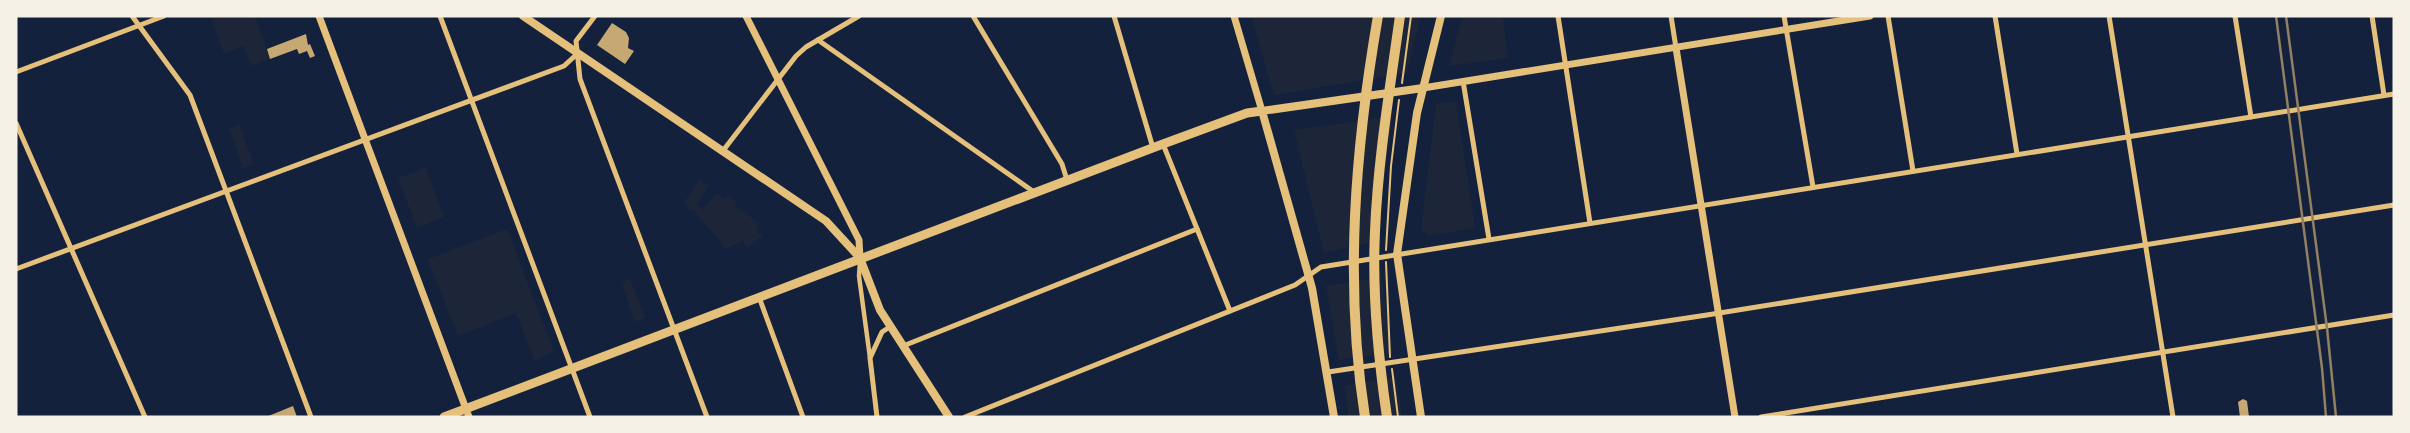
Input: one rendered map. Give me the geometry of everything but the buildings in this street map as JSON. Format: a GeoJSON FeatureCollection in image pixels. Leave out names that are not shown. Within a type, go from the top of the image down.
{"type":"FeatureCollection","features":[{"type":"Feature","properties":{"kind":"highway"},"geometry":{"type":"LineString","coordinates":[[1364,417],[1356,337],[1353,238],[1358,169],[1378,16]]}},
{"type":"Feature","properties":{"kind":"highway"},"geometry":{"type":"LineString","coordinates":[[1387,417],[1377,332],[1375,234],[1384,135],[1400,16]]}},
{"type":"Feature","properties":{"kind":"main road"},"geometry":{"type":"LineString","coordinates":[[523,16],[826,221],[860,258],[880,310],[949,417]]}},
{"type":"Feature","properties":{"kind":"main road"},"geometry":{"type":"LineString","coordinates":[[1421,417],[1397,254],[1417,113],[1441,16]]}},
{"type":"Feature","properties":{"kind":"main road"},"geometry":{"type":"LineString","coordinates":[[444,417],[467,413],[571,368],[1247,113],[1423,88]]}},
{"type":"Feature","properties":{"kind":"main road"},"geometry":{"type":"LineString","coordinates":[[1262,111],[1309,276],[1328,372],[1334,417]]}},
{"type":"Feature","properties":{"kind":"street"},"geometry":{"type":"LineString","coordinates":[[132,16],[190,95],[310,417]]}},
{"type":"Feature","properties":{"kind":"street"},"geometry":{"type":"LineString","coordinates":[[16,72],[164,16]]}},
{"type":"Feature","properties":{"kind":"street"},"geometry":{"type":"LineString","coordinates":[[319,16],[467,413]]}},
{"type":"Feature","properties":{"kind":"street"},"geometry":{"type":"LineString","coordinates":[[440,16],[590,417]]}},
{"type":"Feature","properties":{"kind":"street"},"geometry":{"type":"LineString","coordinates":[[595,16],[576,41],[580,79],[707,417]]}},
{"type":"Feature","properties":{"kind":"street"},"geometry":{"type":"LineString","coordinates":[[746,16],[859,240],[859,276],[877,417]]}},
{"type":"Feature","properties":{"kind":"street"},"geometry":{"type":"LineString","coordinates":[[722,152],[796,56],[818,40],[859,16]]}},
{"type":"Feature","properties":{"kind":"street"},"geometry":{"type":"LineString","coordinates":[[973,16],[1062,164],[1067,180]]}},
{"type":"Feature","properties":{"kind":"street"},"geometry":{"type":"LineString","coordinates":[[1114,16],[1153,148]]}},
{"type":"Feature","properties":{"kind":"street"},"geometry":{"type":"LineString","coordinates":[[1234,16],[1262,111]]}},
{"type":"Feature","properties":{"kind":"street"},"geometry":{"type":"LineString","coordinates":[[1558,16],[1590,223]]}},
{"type":"Feature","properties":{"kind":"street"},"geometry":{"type":"LineString","coordinates":[[1671,16],[1735,417]]}},
{"type":"Feature","properties":{"kind":"street"},"geometry":{"type":"LineString","coordinates":[[1784,16],[1813,187]]}},
{"type":"Feature","properties":{"kind":"street"},"geometry":{"type":"LineString","coordinates":[[1423,88],[1870,16]]}},
{"type":"Feature","properties":{"kind":"street"},"geometry":{"type":"LineString","coordinates":[[1888,16],[1913,171]]}},
{"type":"Feature","properties":{"kind":"street"},"geometry":{"type":"LineString","coordinates":[[1995,16],[2017,154]]}},
{"type":"Feature","properties":{"kind":"street"},"geometry":{"type":"LineString","coordinates":[[2109,16],[2173,417]]}},
{"type":"Feature","properties":{"kind":"street"},"geometry":{"type":"LineString","coordinates":[[2235,16],[2251,117]]}},
{"type":"Feature","properties":{"kind":"street"},"geometry":{"type":"LineString","coordinates":[[2372,16],[2384,95]]}},
{"type":"Feature","properties":{"kind":"street"},"geometry":{"type":"LineString","coordinates":[[818,40],[1034,192]]}},
{"type":"Feature","properties":{"kind":"street"},"geometry":{"type":"LineString","coordinates":[[16,269],[564,66],[577,54]]}},
{"type":"Feature","properties":{"kind":"street"},"geometry":{"type":"LineString","coordinates":[[1463,81],[1489,240]]}},
{"type":"Feature","properties":{"kind":"street"},"geometry":{"type":"LineString","coordinates":[[965,417],[1295,285],[1321,267],[2394,94]]}},
{"type":"Feature","properties":{"kind":"street"},"geometry":{"type":"LineString","coordinates":[[16,123],[145,417]]}},
{"type":"Feature","properties":{"kind":"street"},"geometry":{"type":"LineString","coordinates":[[1163,144],[1230,311]]}},
{"type":"Feature","properties":{"kind":"street"},"geometry":{"type":"LineString","coordinates":[[1328,372],[1718,314],[2394,205]]}},
{"type":"Feature","properties":{"kind":"street"},"geometry":{"type":"LineString","coordinates":[[904,346],[1197,229]]}},
{"type":"Feature","properties":{"kind":"street"},"geometry":{"type":"LineString","coordinates":[[759,298],[803,417]]}},
{"type":"Feature","properties":{"kind":"street"},"geometry":{"type":"LineString","coordinates":[[1761,417],[2394,315]]}},
{"type":"Feature","properties":{"kind":"street"},"geometry":{"type":"LineString","coordinates":[[870,358],[882,332],[891,326]]}},
{"type":"Feature","properties":{"kind":"shaded area"},"geometry":{"type":"Polygon","coordinates":[[[210,16],[255,16],[270,59],[251,66],[244,46],[224,53],[210,16]]]}},
{"type":"Feature","properties":{"kind":"shaded area"},"geometry":{"type":"Polygon","coordinates":[[[1251,16],[1421,16],[1407,73],[1274,95],[1251,16]]]}},
{"type":"Feature","properties":{"kind":"shaded area"},"geometry":{"type":"Polygon","coordinates":[[[1462,16],[1503,16],[1508,58],[1449,66],[1462,16]]]}},
{"type":"Feature","properties":{"kind":"shaded area"},"geometry":{"type":"Polygon","coordinates":[[[1456,102],[1475,228],[1428,236],[1421,230],[1436,104],[1456,102]]]}},
{"type":"Feature","properties":{"kind":"shaded area"},"geometry":{"type":"Polygon","coordinates":[[[1393,116],[1376,241],[1324,253],[1294,130],[1393,116]]]}},
{"type":"Feature","properties":{"kind":"shaded area"},"geometry":{"type":"Polygon","coordinates":[[[239,124],[254,164],[243,168],[230,128],[239,124]]]}},
{"type":"Feature","properties":{"kind":"shaded area"},"geometry":{"type":"Polygon","coordinates":[[[426,168],[444,217],[417,228],[398,178],[426,168]]]}},
{"type":"Feature","properties":{"kind":"shaded area"},"geometry":{"type":"Polygon","coordinates":[[[700,179],[704,185],[706,183],[709,186],[697,204],[703,209],[716,193],[725,199],[727,196],[736,202],[734,205],[759,223],[756,229],[762,236],[764,235],[747,249],[743,241],[724,249],[722,243],[693,210],[689,211],[685,201],[700,179]]]}},
{"type":"Feature","properties":{"kind":"shaded area"},"geometry":{"type":"Polygon","coordinates":[[[507,229],[554,352],[534,360],[516,313],[458,336],[428,259],[507,229]]]}},
{"type":"Feature","properties":{"kind":"shaded area"},"geometry":{"type":"Polygon","coordinates":[[[1382,277],[1392,353],[1339,360],[1326,286],[1382,277]]]}},
{"type":"Feature","properties":{"kind":"shaded area"},"geometry":{"type":"Polygon","coordinates":[[[630,279],[645,318],[634,322],[622,282],[630,279]]]}},
{"type":"Feature","properties":{"kind":"shaded area"},"geometry":{"type":"Polygon","coordinates":[[[1396,377],[1402,417],[1349,417],[1344,386],[1396,377]]]}},
{"type":"Feature","properties":{"kind":"railway"},"geometry":{"type":"LineString","coordinates":[[2276,16],[2322,368],[2326,417]]}},
{"type":"Feature","properties":{"kind":"railway"},"geometry":{"type":"LineString","coordinates":[[2286,16],[2327,328],[2336,417]]}}]}
